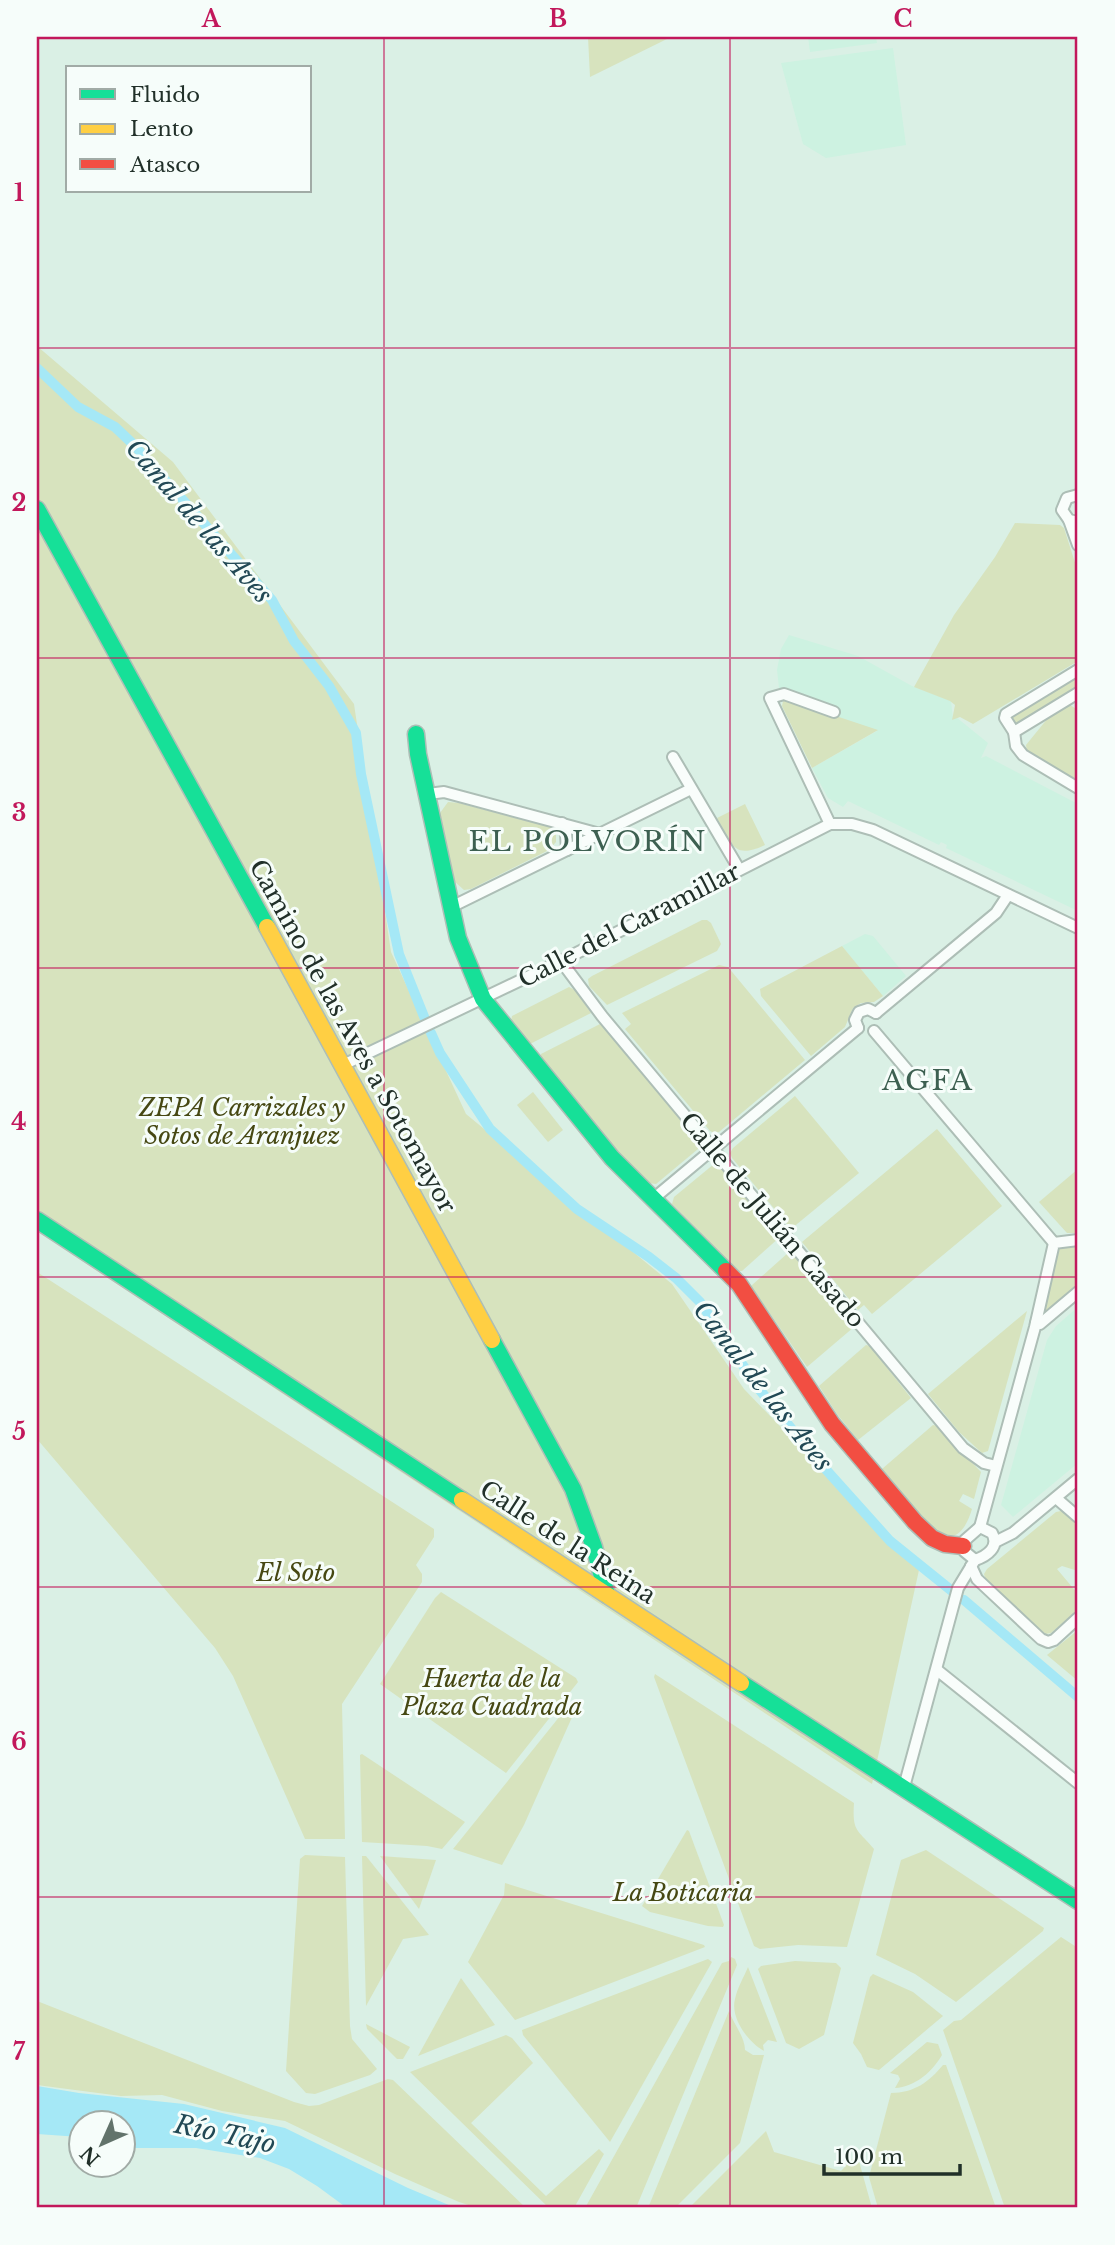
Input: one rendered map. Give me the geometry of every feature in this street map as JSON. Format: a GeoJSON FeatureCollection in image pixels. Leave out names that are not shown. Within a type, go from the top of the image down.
{"type":"FeatureCollection","features":[{"type":"Feature","properties":{"kind":"street"},"geometry":{"type":"LineString","coordinates":[[1078,495],[1067,498],[1062,506],[1064,515],[1074,521],[1078,545]]}},
{"type":"Feature","properties":{"kind":"street","name":"Camino de las Aves a Sotomayor"},"geometry":{"type":"LineString","coordinates":[[37,509],[573,1489],[594,1547],[607,1595]]}},
{"type":"Feature","properties":{"kind":"street"},"geometry":{"type":"LineString","coordinates":[[1078,670],[1006,714],[1005,718],[1014,732],[1016,746],[1023,755],[1078,788]]}},
{"type":"Feature","properties":{"kind":"street"},"geometry":{"type":"LineString","coordinates":[[834,712],[784,694],[770,698],[830,824],[852,824],[873,830],[1078,928]]}},
{"type":"Feature","properties":{"kind":"street"},"geometry":{"type":"LineString","coordinates":[[1014,732],[1076,699]]}},
{"type":"Feature","properties":{"kind":"street"},"geometry":{"type":"LineString","coordinates":[[416,734],[457,938],[483,999],[612,1158],[739,1284],[832,1424],[915,1522],[932,1538],[944,1544],[963,1546]]}},
{"type":"Feature","properties":{"kind":"street"},"geometry":{"type":"LineString","coordinates":[[673,757],[739,869]]}},
{"type":"Feature","properties":{"kind":"street"},"geometry":{"type":"LineString","coordinates":[[451,907],[691,789]]}},
{"type":"Feature","properties":{"kind":"street"},"geometry":{"type":"LineString","coordinates":[[428,794],[444,792],[600,834]]}},
{"type":"Feature","properties":{"kind":"street"},"geometry":{"type":"LineString","coordinates":[[562,823],[566,832],[567,850]]}},
{"type":"Feature","properties":{"kind":"street","name":"Calle del Caramillar"},"geometry":{"type":"LineString","coordinates":[[343,1065],[561,961],[830,824]]}},
{"type":"Feature","properties":{"kind":"street"},"geometry":{"type":"LineString","coordinates":[[876,1013],[996,913],[1008,895]]}},
{"type":"Feature","properties":{"kind":"street","name":"Calle de Julián Casado"},"geometry":{"type":"LineString","coordinates":[[561,961],[602,1016],[963,1448],[984,1463],[996,1466]]}},
{"type":"Feature","properties":{"kind":"street"},"geometry":{"type":"LineString","coordinates":[[874,1031],[865,1032],[858,1028],[855,1020],[859,1012],[868,1009],[876,1013]]}},
{"type":"Feature","properties":{"kind":"street"},"geometry":{"type":"LineString","coordinates":[[874,1031],[878,1023],[876,1013]]}},
{"type":"Feature","properties":{"kind":"street"},"geometry":{"type":"LineString","coordinates":[[653,1199],[858,1028]]}},
{"type":"Feature","properties":{"kind":"street"},"geometry":{"type":"LineString","coordinates":[[874,1031],[1054,1244]]}},
{"type":"Feature","properties":{"kind":"street","name":"Calle de la Reina"},"geometry":{"type":"LineString","coordinates":[[37,1220],[607,1595],[1077,1899]]}},
{"type":"Feature","properties":{"kind":"street"},"geometry":{"type":"LineString","coordinates":[[1054,1244],[1078,1240]]}},
{"type":"Feature","properties":{"kind":"street"},"geometry":{"type":"LineString","coordinates":[[1054,1244],[1036,1323],[980,1527],[968,1537],[963,1546],[973,1563],[977,1579],[1041,1639],[1048,1642],[1054,1640],[1078,1618]]}},
{"type":"Feature","properties":{"kind":"street"},"geometry":{"type":"LineString","coordinates":[[1036,1323],[1040,1324],[1078,1292]]}},
{"type":"Feature","properties":{"kind":"street"},"geometry":{"type":"LineString","coordinates":[[995,1542],[1013,1533],[1078,1479]]}},
{"type":"Feature","properties":{"kind":"street"},"geometry":{"type":"LineString","coordinates":[[1055,1497],[1078,1517]]}},
{"type":"Feature","properties":{"kind":"street"},"geometry":{"type":"LineString","coordinates":[[904,1787],[958,1588],[973,1563],[993,1548],[995,1542],[992,1533],[980,1527]]}},
{"type":"Feature","properties":{"kind":"street"},"geometry":{"type":"LineString","coordinates":[[937,1670],[1078,1783]]}},
{"type":"Feature","properties":{"kind":"shaded area"},"geometry":{"type":"Polygon","coordinates":[[[808,37],[876,37],[877,43],[810,52],[808,37]]]}},
{"type":"Feature","properties":{"kind":"shaded area"},"geometry":{"type":"Polygon","coordinates":[[[893,48],[906,145],[826,158],[803,144],[781,63],[893,48]]]}},
{"type":"Feature","properties":{"kind":"shaded area"},"geometry":{"type":"Polygon","coordinates":[[[789,635],[858,656],[912,686],[951,701],[953,719],[956,717],[988,743],[981,758],[986,756],[1078,804],[1078,911],[946,848],[947,845],[941,842],[939,845],[848,801],[843,807],[828,798],[812,768],[877,731],[836,716],[779,688],[777,670],[781,649],[789,635]]]}},
{"type":"Feature","properties":{"kind":"shaded area"},"geometry":{"type":"Polygon","coordinates":[[[865,934],[873,936],[906,976],[883,996],[842,946],[865,934]]]}},
{"type":"Feature","properties":{"kind":"shaded area"},"geometry":{"type":"Polygon","coordinates":[[[1078,1307],[1078,1463],[1013,1517],[1001,1505],[1047,1340],[1056,1326],[1078,1307]]]}},
{"type":"Feature","properties":{"kind":"green space"},"geometry":{"type":"Polygon","coordinates":[[[588,37],[671,37],[590,77],[588,37]]]}},
{"type":"Feature","properties":{"kind":"green space","name":"ZEPA Carrizales y Sotos de Aranjuez"},"geometry":{"type":"Polygon","coordinates":[[[37,346],[173,462],[354,704],[391,952],[466,1114],[672,1284],[744,1389],[919,1570],[872,1784],[37,1231],[37,346]]]}},
{"type":"Feature","properties":{"kind":"green space"},"geometry":{"type":"Polygon","coordinates":[[[1015,523],[1060,525],[1064,528],[1078,572],[1078,661],[973,724],[960,717],[952,720],[955,705],[914,687],[954,615],[995,557],[1015,523]]]}},
{"type":"Feature","properties":{"kind":"green space"},"geometry":{"type":"Polygon","coordinates":[[[1078,676],[1078,686],[1014,725],[1011,716],[1078,676]]]}},
{"type":"Feature","properties":{"kind":"green space"},"geometry":{"type":"Polygon","coordinates":[[[781,688],[836,716],[878,730],[812,768],[782,706],[783,701],[776,691],[781,688]]]}},
{"type":"Feature","properties":{"kind":"green space"},"geometry":{"type":"Polygon","coordinates":[[[1070,705],[1078,710],[1078,783],[1027,752],[1026,745],[1048,718],[1070,705]]]}},
{"type":"Feature","properties":{"kind":"green space"},"geometry":{"type":"Polygon","coordinates":[[[448,802],[550,827],[556,833],[556,842],[549,850],[464,890],[454,881],[440,813],[448,802]]]}},
{"type":"Feature","properties":{"kind":"green space"},"geometry":{"type":"Polygon","coordinates":[[[745,804],[765,845],[746,851],[730,842],[717,818],[745,804]]]}},
{"type":"Feature","properties":{"kind":"green space"},"geometry":{"type":"Polygon","coordinates":[[[702,920],[711,923],[721,944],[717,951],[607,1005],[589,986],[588,979],[592,976],[702,920]]]}},
{"type":"Feature","properties":{"kind":"green space"},"geometry":{"type":"Polygon","coordinates":[[[842,946],[883,996],[874,1002],[861,1003],[853,1008],[845,1027],[811,1056],[761,996],[760,989],[842,946]]]}},
{"type":"Feature","properties":{"kind":"green space"},"geometry":{"type":"Polygon","coordinates":[[[719,965],[728,967],[805,1060],[719,1132],[714,1133],[625,1029],[631,1024],[622,1013],[719,965]]]}},
{"type":"Feature","properties":{"kind":"green space"},"geometry":{"type":"Polygon","coordinates":[[[569,987],[575,990],[591,1013],[528,1043],[511,1021],[512,1016],[569,987]]]}},
{"type":"Feature","properties":{"kind":"green space"},"geometry":{"type":"Polygon","coordinates":[[[603,1024],[700,1142],[698,1149],[656,1184],[649,1183],[619,1152],[540,1057],[541,1054],[603,1024]]]}},
{"type":"Feature","properties":{"kind":"green space"},"geometry":{"type":"Polygon","coordinates":[[[533,1092],[563,1130],[548,1142],[517,1105],[533,1092]]]}},
{"type":"Feature","properties":{"kind":"green space"},"geometry":{"type":"Polygon","coordinates":[[[795,1096],[859,1173],[791,1229],[730,1153],[795,1096]]]}},
{"type":"Feature","properties":{"kind":"green space"},"geometry":{"type":"Polygon","coordinates":[[[937,1129],[1002,1206],[872,1314],[864,1305],[858,1310],[802,1242],[937,1129]]]}},
{"type":"Feature","properties":{"kind":"green space"},"geometry":{"type":"Polygon","coordinates":[[[714,1164],[722,1168],[780,1237],[742,1271],[672,1204],[674,1197],[714,1164]]]}},
{"type":"Feature","properties":{"kind":"green space"},"geometry":{"type":"Polygon","coordinates":[[[1078,1169],[1078,1233],[1067,1233],[1039,1202],[1078,1169]]]}},
{"type":"Feature","properties":{"kind":"green space"},"geometry":{"type":"Polygon","coordinates":[[[1078,1243],[1078,1286],[1050,1311],[1044,1312],[1041,1309],[1056,1251],[1059,1247],[1078,1243]]]}},
{"type":"Feature","properties":{"kind":"green space"},"geometry":{"type":"Polygon","coordinates":[[[789,1252],[793,1253],[854,1327],[807,1367],[751,1286],[789,1252]]]}},
{"type":"Feature","properties":{"kind":"green space","name":"El Soto"},"geometry":{"type":"Polygon","coordinates":[[[37,1272],[434,1529],[434,1537],[416,1565],[422,1574],[422,1582],[342,1704],[345,1839],[305,1839],[233,1676],[215,1648],[37,1439],[37,1272]]]}},
{"type":"Feature","properties":{"kind":"green space"},"geometry":{"type":"Polygon","coordinates":[[[1027,1311],[988,1451],[982,1453],[959,1432],[928,1394],[1027,1311]]]}},
{"type":"Feature","properties":{"kind":"green space"},"geometry":{"type":"Polygon","coordinates":[[[866,1345],[870,1346],[911,1398],[858,1440],[819,1386],[866,1345]]]}},
{"type":"Feature","properties":{"kind":"green space"},"geometry":{"type":"Polygon","coordinates":[[[933,1425],[981,1472],[974,1499],[963,1494],[959,1501],[972,1509],[962,1530],[952,1536],[945,1536],[930,1527],[882,1469],[933,1425]]]}},
{"type":"Feature","properties":{"kind":"green space"},"geometry":{"type":"Polygon","coordinates":[[[1061,1511],[1078,1525],[1078,1571],[1062,1566],[1057,1569],[1078,1594],[1078,1610],[1051,1633],[1046,1634],[1001,1598],[984,1574],[1056,1512],[1061,1511]]]}},
{"type":"Feature","properties":{"kind":"green space","name":"Huerta de la Plaza Cuadrada"},"geometry":{"type":"Polygon","coordinates":[[[441,1592],[576,1678],[578,1682],[506,1773],[380,1684],[441,1592]]]}},
{"type":"Feature","properties":{"kind":"green space"},"geometry":{"type":"Polygon","coordinates":[[[1078,1630],[1078,1681],[1047,1655],[1078,1630]]]}},
{"type":"Feature","properties":{"kind":"green space"},"geometry":{"type":"Polygon","coordinates":[[[655,1674],[854,1803],[855,1825],[874,1849],[847,1947],[798,1945],[760,1949],[754,1946],[655,1674]]]}},
{"type":"Feature","properties":{"kind":"green space"},"geometry":{"type":"Polygon","coordinates":[[[564,1711],[573,1715],[524,1825],[502,1865],[453,1849],[564,1711]]]}},
{"type":"Feature","properties":{"kind":"green space"},"geometry":{"type":"Polygon","coordinates":[[[362,1754],[465,1822],[442,1849],[362,1842],[362,1754]]]}},
{"type":"Feature","properties":{"kind":"green space","name":"La Boticaria"},"geometry":{"type":"Polygon","coordinates":[[[687,1830],[723,1927],[650,1912],[642,1906],[687,1830]]]}},
{"type":"Feature","properties":{"kind":"green space"},"geometry":{"type":"Polygon","coordinates":[[[926,1850],[1044,1928],[956,2002],[915,1974],[876,1955],[901,1860],[926,1850]]]}},
{"type":"Feature","properties":{"kind":"green space"},"geometry":{"type":"Polygon","coordinates":[[[305,1855],[345,1857],[350,2026],[352,2039],[377,2069],[370,2075],[315,2094],[306,2093],[286,2071],[300,1859],[305,1855]]]}},
{"type":"Feature","properties":{"kind":"green space"},"geometry":{"type":"Polygon","coordinates":[[[362,1856],[366,1856],[429,1935],[403,1939],[366,2006],[362,1856]]]}},
{"type":"Feature","properties":{"kind":"green space"},"geometry":{"type":"Polygon","coordinates":[[[380,1856],[436,1860],[419,1909],[380,1856]]]}},
{"type":"Feature","properties":{"kind":"green space"},"geometry":{"type":"Polygon","coordinates":[[[505,1883],[705,1947],[515,2020],[468,1962],[504,1895],[505,1883]]]}},
{"type":"Feature","properties":{"kind":"green space"},"geometry":{"type":"Polygon","coordinates":[[[1061,1937],[1078,1948],[1078,2208],[1005,2208],[943,2030],[954,2021],[961,2020],[1061,1937]]]}},
{"type":"Feature","properties":{"kind":"green space"},"geometry":{"type":"Polygon","coordinates":[[[731,1957],[737,1965],[636,2208],[585,2208],[722,1963],[729,1961],[731,1957]]]}},
{"type":"Feature","properties":{"kind":"green space"},"geometry":{"type":"Polygon","coordinates":[[[708,1959],[712,1962],[610,2142],[523,2035],[522,2030],[708,1959]]]}},
{"type":"Feature","properties":{"kind":"green space"},"geometry":{"type":"Polygon","coordinates":[[[795,1961],[836,1963],[841,1968],[824,2035],[799,2049],[786,2043],[758,1969],[761,1966],[795,1961]]]}},
{"type":"Feature","properties":{"kind":"green space"},"geometry":{"type":"Polygon","coordinates":[[[748,1967],[777,2042],[768,2040],[763,2045],[764,2051],[746,2036],[735,2014],[736,1995],[748,1967]]]}},
{"type":"Feature","properties":{"kind":"green space"},"geometry":{"type":"Polygon","coordinates":[[[873,1974],[913,1992],[943,2016],[879,2070],[867,2067],[853,2043],[873,1974]]]}},
{"type":"Feature","properties":{"kind":"green space"},"geometry":{"type":"Polygon","coordinates":[[[461,1978],[495,2025],[418,2056],[461,1978]]]}},
{"type":"Feature","properties":{"kind":"green space"},"geometry":{"type":"Polygon","coordinates":[[[37,2001],[309,2106],[319,2105],[388,2079],[393,2080],[526,2208],[478,2208],[459,2202],[285,2121],[222,2111],[162,2095],[121,2096],[37,2085],[37,2001]]]}},
{"type":"Feature","properties":{"kind":"green space"},"geometry":{"type":"Polygon","coordinates":[[[729,2011],[745,2050],[753,2055],[764,2055],[740,2143],[675,2208],[648,2208],[729,2011]]]}},
{"type":"Feature","properties":{"kind":"green space"},"geometry":{"type":"Polygon","coordinates":[[[366,2024],[410,2047],[403,2059],[397,2059],[367,2029],[366,2024]]]}},
{"type":"Feature","properties":{"kind":"green space"},"geometry":{"type":"Polygon","coordinates":[[[506,2035],[512,2038],[533,2063],[471,2123],[546,2196],[599,2149],[604,2154],[574,2208],[549,2208],[410,2072],[506,2035]]]}},
{"type":"Feature","properties":{"kind":"green space"},"geometry":{"type":"Polygon","coordinates":[[[927,2042],[938,2044],[942,2055],[938,2061],[916,2082],[895,2088],[900,2079],[898,2075],[890,2073],[927,2042]]]}},
{"type":"Feature","properties":{"kind":"green space"},"geometry":{"type":"Polygon","coordinates":[[[946,2065],[996,2208],[878,2208],[869,2177],[891,2093],[907,2091],[920,2085],[946,2065]]]}},
{"type":"Feature","properties":{"kind":"green space"},"geometry":{"type":"Polygon","coordinates":[[[766,2131],[774,2152],[841,2171],[857,2154],[872,2208],[689,2208],[766,2131]]]}},
{"type":"Feature","properties":{"kind":"water","name":"Río Tajo"},"geometry":{"type":"Polygon","coordinates":[[[37,2086],[184,2104],[285,2128],[408,2188],[456,2208],[347,2208],[289,2169],[260,2158],[196,2148],[136,2148],[136,2108],[66,2108],[66,2136],[37,2134],[37,2086]]]}},
{"type":"Feature","properties":{"kind":"waterway","name":"Canal de las Aves"},"geometry":{"type":"LineString","coordinates":[[37,368],[78,407],[115,427],[133,444],[272,600],[294,641],[329,686],[356,733],[361,774],[399,954],[425,1019]]}},
{"type":"Feature","properties":{"kind":"waterway","name":"Canal de las Aves"},"geometry":{"type":"LineString","coordinates":[[431,1033],[440,1053],[490,1129],[577,1209],[676,1278],[700,1302],[759,1389],[812,1454],[890,1541],[952,1591]]}},
{"type":"Feature","properties":{"kind":"waterway","name":"Canal de las Aves"},"geometry":{"type":"LineString","coordinates":[[964,1600],[1078,1697]]}},
{"type":"Feature","properties":{"kind":"traffic: fast"},"geometry":{"type":"LineString","coordinates":[[37,509],[267,927]]}},
{"type":"Feature","properties":{"kind":"traffic: fast"},"geometry":{"type":"LineString","coordinates":[[416,734],[458,938],[483,999],[612,1158],[726,1271]]}},
{"type":"Feature","properties":{"kind":"traffic: fast"},"geometry":{"type":"LineString","coordinates":[[37,1220],[462,1500]]}},
{"type":"Feature","properties":{"kind":"traffic: fast"},"geometry":{"type":"LineString","coordinates":[[492,1340],[573,1489],[594,1547],[607,1595]]}},
{"type":"Feature","properties":{"kind":"traffic: fast"},"geometry":{"type":"LineString","coordinates":[[741,1683],[1078,1901]]}},
{"type":"Feature","properties":{"kind":"traffic: slow"},"geometry":{"type":"LineString","coordinates":[[267,927],[492,1340]]}},
{"type":"Feature","properties":{"kind":"traffic: slow"},"geometry":{"type":"LineString","coordinates":[[462,1500],[741,1683]]}},
{"type":"Feature","properties":{"kind":"traffic: jam"},"geometry":{"type":"LineString","coordinates":[[726,1271],[739,1284],[832,1424],[915,1522],[932,1538],[945,1544],[963,1546]]}},
{"type":"Feature","properties":{"kind":"district","name":"EL POLVORÍN"},"geometry":{"type":"Point","coordinates":[588,841]}},
{"type":"Feature","properties":{"kind":"district","name":"AGFA"},"geometry":{"type":"Point","coordinates":[928,1080]}}]}
